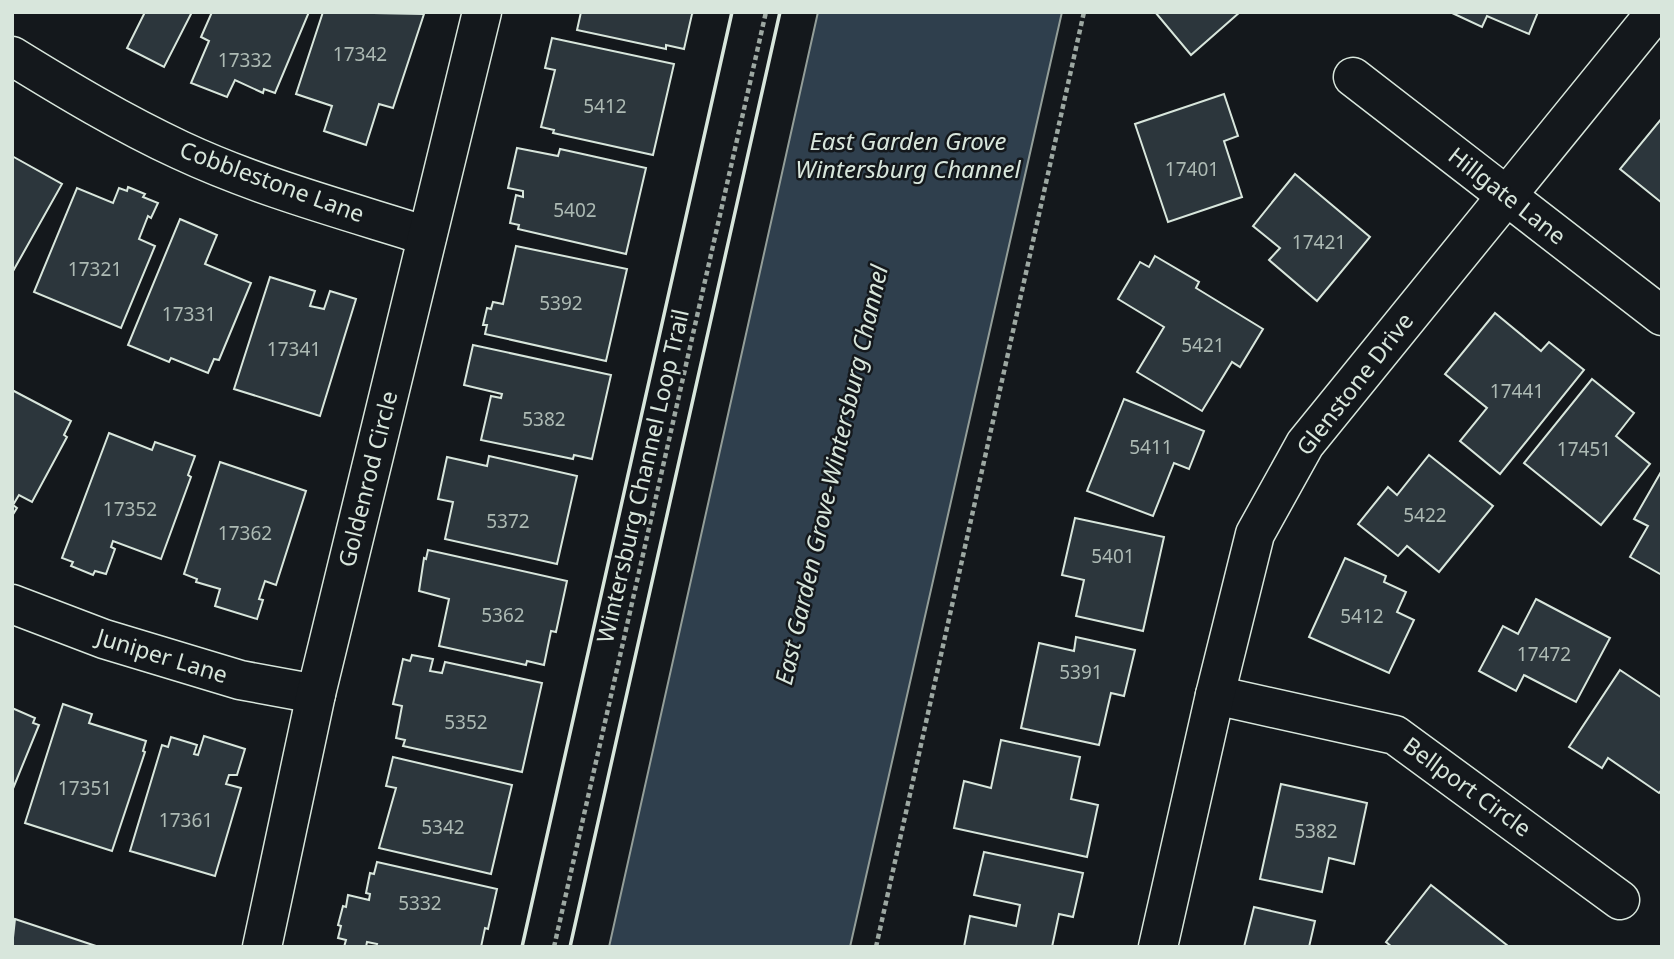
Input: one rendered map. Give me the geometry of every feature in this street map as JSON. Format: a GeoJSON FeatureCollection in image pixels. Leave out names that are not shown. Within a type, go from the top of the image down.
{"type":"FeatureCollection","features":[{"type":"Feature","properties":{"kind":"street","name":"Goldenrod Circle"},"geometry":{"type":"LineString","coordinates":[[262,947],[316,694],[481,12]]}},
{"type":"Feature","properties":{"kind":"street","name":"Glenstone Drive"},"geometry":{"type":"LineString","coordinates":[[1158,947],[1214,695],[1255,534],[1305,444],[1656,12]]}},
{"type":"Feature","properties":{"kind":"street","name":"Cobblestone Lane"},"geometry":{"type":"LineString","coordinates":[[12,56],[77,96],[181,150],[246,177],[427,236]]}},
{"type":"Feature","properties":{"kind":"street","name":"Hillgate Lane"},"geometry":{"type":"LineString","coordinates":[[1353,77],[1662,316]]}},
{"type":"Feature","properties":{"kind":"street","name":"Juniper Lane"},"geometry":{"type":"LineString","coordinates":[[12,604],[104,639],[240,680],[316,694]]}},
{"type":"Feature","properties":{"kind":"street","name":"Bellport Circle"},"geometry":{"type":"LineString","coordinates":[[1214,695],[1395,735],[1620,900]]}},
{"type":"Feature","properties":{"kind":"path","name":"Wintersburg Channel Loop Trail"},"geometry":{"type":"LineString","coordinates":[[554,947],[766,12]]}},
{"type":"Feature","properties":{"kind":"path"},"geometry":{"type":"LineString","coordinates":[[876,947],[1084,12]]}},
{"type":"Feature","properties":{"kind":"water","name":"East Garden Grove Wintersburg Channel"},"geometry":{"type":"Polygon","coordinates":[[[818,12],[1062,12],[850,947],[609,947],[818,12]]]}},
{"type":"Feature","properties":{"kind":"building"},"geometry":{"type":"Polygon","coordinates":[[[145,12],[192,12],[164,67],[127,48],[145,12]]]}},
{"type":"Feature","properties":{"kind":"building"},"geometry":{"type":"Polygon","coordinates":[[[212,12],[309,12],[275,93],[264,89],[263,93],[235,80],[227,97],[191,83],[209,41],[201,37],[212,12]]]}},
{"type":"Feature","properties":{"kind":"building"},"geometry":{"type":"Polygon","coordinates":[[[323,12],[424,14],[393,108],[379,104],[366,145],[324,131],[332,106],[296,94],[323,12]]]}},
{"type":"Feature","properties":{"kind":"building"},"geometry":{"type":"Polygon","coordinates":[[[581,12],[695,12],[692,14],[684,49],[666,45],[666,49],[577,30],[581,12]]]}},
{"type":"Feature","properties":{"kind":"building"},"geometry":{"type":"Polygon","coordinates":[[[1155,12],[1240,12],[1191,55],[1155,12]]]}},
{"type":"Feature","properties":{"kind":"building"},"geometry":{"type":"Polygon","coordinates":[[[1450,12],[1538,12],[1529,34],[1487,16],[1482,27],[1450,12]]]}},
{"type":"Feature","properties":{"kind":"building"},"geometry":{"type":"Polygon","coordinates":[[[552,38],[674,64],[653,155],[553,133],[554,130],[541,127],[555,70],[545,68],[552,38]]]}},
{"type":"Feature","properties":{"kind":"building"},"geometry":{"type":"Polygon","coordinates":[[[1224,94],[1238,136],[1224,141],[1242,197],[1168,222],[1135,124],[1224,94]]]}},
{"type":"Feature","properties":{"kind":"building"},"geometry":{"type":"Polygon","coordinates":[[[1662,118],[1662,203],[1620,169],[1662,118]]]}},
{"type":"Feature","properties":{"kind":"building"},"geometry":{"type":"Polygon","coordinates":[[[517,148],[558,156],[560,149],[646,168],[626,254],[518,229],[519,225],[510,223],[516,195],[523,197],[523,191],[508,188],[517,148]]]}},
{"type":"Feature","properties":{"kind":"building"},"geometry":{"type":"Polygon","coordinates":[[[12,156],[62,184],[12,273],[12,156]]]}},
{"type":"Feature","properties":{"kind":"building"},"geometry":{"type":"Polygon","coordinates":[[[1295,174],[1370,237],[1317,301],[1269,260],[1280,248],[1253,226],[1295,174]]]}},
{"type":"Feature","properties":{"kind":"building"},"geometry":{"type":"Polygon","coordinates":[[[128,187],[158,203],[151,218],[148,216],[139,239],[155,246],[121,328],[34,292],[77,188],[113,203],[119,188],[127,191],[128,187]]]}},
{"type":"Feature","properties":{"kind":"building"},"geometry":{"type":"Polygon","coordinates":[[[180,219],[217,235],[205,264],[251,283],[219,360],[214,359],[208,373],[171,358],[169,362],[128,345],[180,219]]]}},
{"type":"Feature","properties":{"kind":"building"},"geometry":{"type":"Polygon","coordinates":[[[516,246],[627,269],[606,361],[485,334],[487,325],[483,325],[487,308],[491,309],[493,302],[503,304],[516,246]]]}},
{"type":"Feature","properties":{"kind":"building"},"geometry":{"type":"Polygon","coordinates":[[[1155,256],[1199,282],[1196,288],[1263,329],[1240,367],[1232,362],[1202,411],[1137,372],[1164,327],[1118,299],[1140,262],[1149,267],[1155,256]]]}},
{"type":"Feature","properties":{"kind":"building"},"geometry":{"type":"Polygon","coordinates":[[[270,277],[315,291],[310,306],[324,309],[330,291],[356,299],[320,416],[234,389],[270,277]]]}},
{"type":"Feature","properties":{"kind":"building"},"geometry":{"type":"Polygon","coordinates":[[[1495,313],[1541,351],[1549,342],[1584,370],[1500,474],[1460,441],[1487,408],[1445,374],[1495,313]]]}},
{"type":"Feature","properties":{"kind":"building"},"geometry":{"type":"Polygon","coordinates":[[[473,345],[611,375],[592,459],[574,455],[573,459],[481,440],[491,396],[501,398],[502,394],[464,385],[473,345]]]}},
{"type":"Feature","properties":{"kind":"building"},"geometry":{"type":"Polygon","coordinates":[[[1592,379],[1634,413],[1616,436],[1650,464],[1601,525],[1524,463],[1592,379]]]}},
{"type":"Feature","properties":{"kind":"building"},"geometry":{"type":"Polygon","coordinates":[[[12,390],[71,421],[64,435],[67,437],[32,502],[19,495],[13,505],[17,508],[12,516],[12,390]]]}},
{"type":"Feature","properties":{"kind":"building"},"geometry":{"type":"Polygon","coordinates":[[[1124,399],[1204,431],[1189,469],[1174,463],[1153,516],[1087,491],[1124,399]]]}},
{"type":"Feature","properties":{"kind":"building"},"geometry":{"type":"Polygon","coordinates":[[[109,433],[152,450],[155,442],[195,456],[188,475],[191,477],[161,559],[113,541],[111,547],[115,549],[106,574],[95,571],[93,575],[71,566],[73,562],[62,558],[109,433]]]}},
{"type":"Feature","properties":{"kind":"building"},"geometry":{"type":"Polygon","coordinates":[[[1429,455],[1493,506],[1439,572],[1407,546],[1398,556],[1358,524],[1388,487],[1397,495],[1429,455]]]}},
{"type":"Feature","properties":{"kind":"building"},"geometry":{"type":"Polygon","coordinates":[[[489,456],[577,476],[557,564],[445,539],[453,502],[438,499],[447,457],[487,466],[489,456]]]}},
{"type":"Feature","properties":{"kind":"building"},"geometry":{"type":"Polygon","coordinates":[[[220,462],[306,491],[276,585],[265,581],[259,599],[263,600],[257,619],[215,606],[220,589],[196,582],[197,579],[184,574],[220,462]]]}},
{"type":"Feature","properties":{"kind":"building"},"geometry":{"type":"Polygon","coordinates":[[[1661,472],[1662,575],[1630,557],[1648,526],[1634,519],[1661,472]]]}},
{"type":"Feature","properties":{"kind":"building"},"geometry":{"type":"Polygon","coordinates":[[[1075,518],[1164,537],[1143,631],[1076,616],[1084,580],[1062,575],[1075,518]]]}},
{"type":"Feature","properties":{"kind":"building"},"geometry":{"type":"Polygon","coordinates":[[[428,550],[567,581],[556,632],[551,631],[544,665],[527,661],[526,665],[439,646],[449,599],[419,591],[424,558],[426,559],[428,550]]]}},
{"type":"Feature","properties":{"kind":"building"},"geometry":{"type":"Polygon","coordinates":[[[1345,558],[1386,576],[1384,582],[1406,592],[1397,612],[1414,620],[1389,673],[1309,637],[1345,558]]]}},
{"type":"Feature","properties":{"kind":"building"},"geometry":{"type":"Polygon","coordinates":[[[1536,599],[1610,638],[1576,702],[1524,675],[1516,691],[1479,671],[1503,626],[1518,634],[1536,599]]]}},
{"type":"Feature","properties":{"kind":"building"},"geometry":{"type":"Polygon","coordinates":[[[1076,637],[1135,650],[1124,696],[1111,693],[1099,745],[1021,728],[1039,643],[1074,651],[1076,637]]]}},
{"type":"Feature","properties":{"kind":"building"},"geometry":{"type":"Polygon","coordinates":[[[412,655],[433,659],[430,671],[442,673],[445,662],[542,683],[522,772],[403,746],[405,740],[396,738],[402,706],[393,704],[403,659],[410,661],[412,655]]]}},
{"type":"Feature","properties":{"kind":"building"},"geometry":{"type":"Polygon","coordinates":[[[1620,670],[1662,698],[1662,789],[1659,793],[1608,758],[1602,768],[1569,747],[1620,670]]]}},
{"type":"Feature","properties":{"kind":"building"},"geometry":{"type":"Polygon","coordinates":[[[63,704],[92,714],[89,723],[146,741],[145,752],[112,851],[25,823],[63,704]]]}},
{"type":"Feature","properties":{"kind":"building"},"geometry":{"type":"Polygon","coordinates":[[[12,708],[35,718],[33,723],[39,725],[12,791],[12,708]]]}},
{"type":"Feature","properties":{"kind":"building"},"geometry":{"type":"Polygon","coordinates":[[[204,736],[245,749],[237,775],[229,775],[226,784],[241,788],[215,876],[130,851],[162,745],[168,747],[171,737],[197,745],[194,754],[198,755],[204,736]]]}},
{"type":"Feature","properties":{"kind":"building"},"geometry":{"type":"Polygon","coordinates":[[[1001,740],[1080,757],[1071,799],[1098,805],[1087,857],[954,828],[964,781],[991,788],[1001,740]]]}},
{"type":"Feature","properties":{"kind":"building"},"geometry":{"type":"Polygon","coordinates":[[[393,757],[512,785],[491,874],[379,848],[396,788],[386,786],[393,757]]]}},
{"type":"Feature","properties":{"kind":"building"},"geometry":{"type":"Polygon","coordinates":[[[1281,784],[1367,803],[1354,864],[1329,858],[1322,892],[1260,879],[1281,784]]]}},
{"type":"Feature","properties":{"kind":"building"},"geometry":{"type":"Polygon","coordinates":[[[984,852],[1083,873],[1073,917],[1059,914],[1052,947],[964,947],[970,916],[1016,926],[1020,905],[974,895],[984,852]]]}},
{"type":"Feature","properties":{"kind":"building"},"geometry":{"type":"Polygon","coordinates":[[[377,862],[497,889],[481,947],[376,947],[377,944],[367,942],[366,947],[344,947],[346,940],[338,938],[343,906],[346,907],[348,895],[369,900],[370,894],[366,893],[370,873],[374,874],[377,862]]]}},
{"type":"Feature","properties":{"kind":"building"},"geometry":{"type":"Polygon","coordinates":[[[1431,885],[1508,947],[1392,947],[1386,942],[1431,885]]]}},
{"type":"Feature","properties":{"kind":"building"},"geometry":{"type":"Polygon","coordinates":[[[1254,907],[1315,921],[1309,947],[1244,947],[1254,907]]]}},
{"type":"Feature","properties":{"kind":"building"},"geometry":{"type":"Polygon","coordinates":[[[15,919],[99,947],[12,947],[15,919]]]}},
{"type":"Feature","properties":{"kind":"wall"},"geometry":{"type":"LineString","coordinates":[[522,947],[732,12]]}},
{"type":"Feature","properties":{"kind":"wall"},"geometry":{"type":"LineString","coordinates":[[570,947],[780,12]]}},
{"type":"Feature","properties":{"kind":"water label","name":"East Garden Grove-Wintersburg Channel"},"geometry":{"type":"Point","coordinates":[832,475]}}]}
